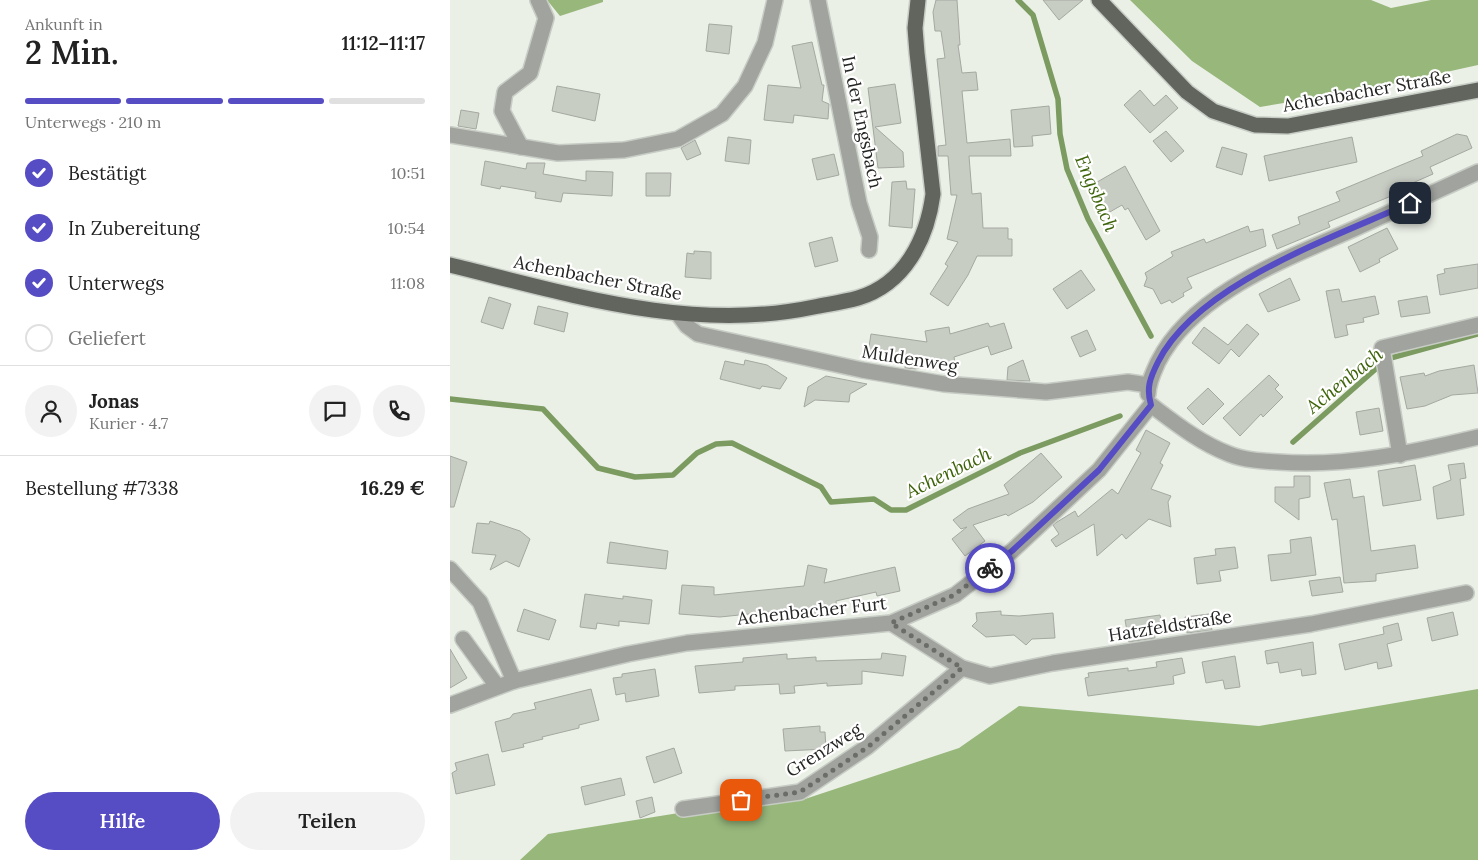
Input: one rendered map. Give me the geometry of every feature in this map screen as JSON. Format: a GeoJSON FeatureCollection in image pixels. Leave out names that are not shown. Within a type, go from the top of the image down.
{"type":"FeatureCollection","features":[{"type":"Feature","properties":{"kind":"main road","name":"Achenbacher Straße"},"geometry":{"type":"LineString","coordinates":[[450,265],[573,295],[678,314],[713,316],[789,313],[860,297],[879,288],[905,266],[916,252],[925,232],[933,194],[915,28],[918,0]]}},
{"type":"Feature","properties":{"kind":"main road","name":"Achenbacher Straße"},"geometry":{"type":"LineString","coordinates":[[1099,0],[1187,92],[1213,110],[1255,125],[1288,126],[1478,90]]}},
{"type":"Feature","properties":{"kind":"street"},"geometry":{"type":"LineString","coordinates":[[521,147],[502,111],[505,92],[530,73],[546,18],[538,0]]}},
{"type":"Feature","properties":{"kind":"street"},"geometry":{"type":"LineString","coordinates":[[450,135],[558,154],[624,150],[678,139],[701,128],[722,114],[745,86],[766,43],[775,0]]}},
{"type":"Feature","properties":{"kind":"street","name":"In der Engsbach"},"geometry":{"type":"LineString","coordinates":[[818,0],[859,203],[870,237],[869,250]]}},
{"type":"Feature","properties":{"kind":"street"},"geometry":{"type":"LineString","coordinates":[[1478,172],[1274,265],[1230,291],[1197,314],[1180,330],[1166,347],[1148,385],[1151,405],[1210,446],[1250,460],[1287,463],[1369,460],[1478,438]]}},
{"type":"Feature","properties":{"kind":"street","name":"Muldenweg"},"geometry":{"type":"LineString","coordinates":[[678,314],[687,326],[698,334],[862,370],[944,384],[1046,392],[1128,382],[1148,385]]}},
{"type":"Feature","properties":{"kind":"street"},"geometry":{"type":"LineString","coordinates":[[1400,455],[1382,348],[1478,325]]}},
{"type":"Feature","properties":{"kind":"street","name":"Achenbacher Furt"},"geometry":{"type":"LineString","coordinates":[[450,705],[496,686],[514,681],[628,654],[686,643],[891,623],[954,595],[1012,551],[1099,470],[1151,405]]}},
{"type":"Feature","properties":{"kind":"street"},"geometry":{"type":"LineString","coordinates":[[450,569],[480,602],[514,681]]}},
{"type":"Feature","properties":{"kind":"street","name":"Hatzfeldstraße"},"geometry":{"type":"LineString","coordinates":[[891,623],[962,668],[990,676],[1053,663],[1311,624],[1466,593]]}},
{"type":"Feature","properties":{"kind":"street"},"geometry":{"type":"LineString","coordinates":[[463,639],[496,686]]}},
{"type":"Feature","properties":{"kind":"street","name":"Grenzweg"},"geometry":{"type":"LineString","coordinates":[[682,809],[800,792],[868,747],[962,668]]}},
{"type":"Feature","properties":{"kind":"green space"},"geometry":{"type":"Polygon","coordinates":[[[547,0],[603,0],[603,2],[560,16],[547,0]]]}},
{"type":"Feature","properties":{"kind":"green space"},"geometry":{"type":"Polygon","coordinates":[[[1130,0],[1371,0],[1391,8],[1431,0],[1478,0],[1478,65],[1369,89],[1260,107],[1192,61],[1130,0]]]}},
{"type":"Feature","properties":{"kind":"green space"},"geometry":{"type":"Polygon","coordinates":[[[1478,689],[1478,860],[520,860],[548,834],[716,807],[805,799],[959,748],[1019,706],[1259,726],[1478,689]]]}},
{"type":"Feature","properties":{"kind":"building"},"geometry":{"type":"Polygon","coordinates":[[[936,0],[957,0],[960,45],[958,45],[962,73],[976,72],[978,90],[962,91],[967,143],[1010,139],[1011,156],[969,156],[972,194],[981,193],[983,228],[1008,228],[1008,239],[1012,239],[1012,256],[977,256],[968,275],[948,306],[930,294],[948,266],[945,264],[958,242],[947,239],[957,195],[951,195],[948,156],[938,156],[938,146],[946,145],[937,59],[945,58],[941,31],[935,31],[933,12],[936,0]]]}},
{"type":"Feature","properties":{"kind":"building"},"geometry":{"type":"Polygon","coordinates":[[[1043,0],[1083,0],[1059,20],[1043,0]]]}},
{"type":"Feature","properties":{"kind":"building"},"geometry":{"type":"Polygon","coordinates":[[[709,24],[732,26],[729,54],[706,51],[709,24]]]}},
{"type":"Feature","properties":{"kind":"building"},"geometry":{"type":"Polygon","coordinates":[[[812,42],[822,85],[824,85],[822,101],[829,104],[828,119],[794,115],[793,123],[764,120],[768,85],[801,88],[792,46],[812,42]]]}},
{"type":"Feature","properties":{"kind":"building"},"geometry":{"type":"Polygon","coordinates":[[[895,84],[901,123],[875,127],[903,152],[904,167],[878,168],[868,88],[895,84]]]}},
{"type":"Feature","properties":{"kind":"building"},"geometry":{"type":"Polygon","coordinates":[[[557,86],[600,94],[595,121],[552,111],[557,86]]]}},
{"type":"Feature","properties":{"kind":"building"},"geometry":{"type":"Polygon","coordinates":[[[1140,90],[1154,106],[1166,95],[1178,108],[1150,133],[1124,105],[1140,90]]]}},
{"type":"Feature","properties":{"kind":"building"},"geometry":{"type":"Polygon","coordinates":[[[1049,106],[1051,134],[1032,136],[1033,146],[1014,147],[1011,110],[1049,106]]]}},
{"type":"Feature","properties":{"kind":"building"},"geometry":{"type":"Polygon","coordinates":[[[461,110],[479,113],[476,129],[458,126],[461,110]]]}},
{"type":"Feature","properties":{"kind":"building"},"geometry":{"type":"Polygon","coordinates":[[[1166,131],[1184,151],[1171,162],[1153,141],[1166,131]]]}},
{"type":"Feature","properties":{"kind":"building"},"geometry":{"type":"Polygon","coordinates":[[[1457,134],[1467,136],[1472,148],[1430,167],[1433,174],[1399,189],[1401,192],[1328,222],[1330,227],[1277,249],[1272,235],[1300,224],[1298,217],[1340,201],[1336,192],[1423,156],[1421,151],[1457,134]]]}},
{"type":"Feature","properties":{"kind":"building"},"geometry":{"type":"Polygon","coordinates":[[[728,137],[751,140],[749,164],[725,161],[728,137]]]}},
{"type":"Feature","properties":{"kind":"building"},"geometry":{"type":"Polygon","coordinates":[[[1352,137],[1357,162],[1269,181],[1264,156],[1352,137]]]}},
{"type":"Feature","properties":{"kind":"building"},"geometry":{"type":"Polygon","coordinates":[[[695,140],[701,154],[687,160],[681,148],[695,140]]]}},
{"type":"Feature","properties":{"kind":"building"},"geometry":{"type":"Polygon","coordinates":[[[1222,147],[1247,154],[1242,175],[1216,167],[1222,147]]]}},
{"type":"Feature","properties":{"kind":"building"},"geometry":{"type":"Polygon","coordinates":[[[834,154],[839,175],[817,180],[812,159],[834,154]]]}},
{"type":"Feature","properties":{"kind":"building"},"geometry":{"type":"Polygon","coordinates":[[[485,161],[526,169],[527,163],[545,163],[543,174],[586,181],[586,171],[613,172],[612,196],[563,193],[561,202],[535,198],[536,192],[501,186],[500,189],[481,185],[485,161]]]}},
{"type":"Feature","properties":{"kind":"building"},"geometry":{"type":"Polygon","coordinates":[[[1125,166],[1160,231],[1146,240],[1128,208],[1125,210],[1122,205],[1108,213],[1092,185],[1125,166]]]}},
{"type":"Feature","properties":{"kind":"building"},"geometry":{"type":"Polygon","coordinates":[[[646,173],[671,173],[670,196],[646,196],[646,173]]]}},
{"type":"Feature","properties":{"kind":"building"},"geometry":{"type":"Polygon","coordinates":[[[906,181],[907,189],[915,189],[912,228],[889,226],[892,182],[906,181]]]}},
{"type":"Feature","properties":{"kind":"building"},"geometry":{"type":"Polygon","coordinates":[[[1248,226],[1250,232],[1263,229],[1266,246],[1187,278],[1192,288],[1183,293],[1184,296],[1172,303],[1170,300],[1161,304],[1153,289],[1144,286],[1147,278],[1145,273],[1173,256],[1171,252],[1204,239],[1206,243],[1248,226]]]}},
{"type":"Feature","properties":{"kind":"building"},"geometry":{"type":"Polygon","coordinates":[[[1387,228],[1398,249],[1379,259],[1380,262],[1360,272],[1348,247],[1387,228]]]}},
{"type":"Feature","properties":{"kind":"building"},"geometry":{"type":"Polygon","coordinates":[[[832,237],[838,261],[815,267],[809,243],[832,237]]]}},
{"type":"Feature","properties":{"kind":"building"},"geometry":{"type":"Polygon","coordinates":[[[694,251],[711,252],[711,279],[685,277],[687,253],[694,254],[694,251]]]}},
{"type":"Feature","properties":{"kind":"building"},"geometry":{"type":"Polygon","coordinates":[[[1478,264],[1478,288],[1440,295],[1437,275],[1445,273],[1444,269],[1478,264]]]}},
{"type":"Feature","properties":{"kind":"building"},"geometry":{"type":"Polygon","coordinates":[[[1081,270],[1095,290],[1067,309],[1053,289],[1081,270]]]}},
{"type":"Feature","properties":{"kind":"building"},"geometry":{"type":"Polygon","coordinates":[[[1290,278],[1300,300],[1268,312],[1259,294],[1290,278]]]}},
{"type":"Feature","properties":{"kind":"building"},"geometry":{"type":"Polygon","coordinates":[[[1339,289],[1342,302],[1375,296],[1379,314],[1363,318],[1364,322],[1346,325],[1348,335],[1335,338],[1326,291],[1339,289]]]}},
{"type":"Feature","properties":{"kind":"building"},"geometry":{"type":"Polygon","coordinates":[[[1427,296],[1430,313],[1401,317],[1398,301],[1427,296]]]}},
{"type":"Feature","properties":{"kind":"building"},"geometry":{"type":"Polygon","coordinates":[[[489,297],[511,304],[503,329],[481,322],[489,297]]]}},
{"type":"Feature","properties":{"kind":"building"},"geometry":{"type":"Polygon","coordinates":[[[538,306],[568,313],[564,332],[534,324],[538,306]]]}},
{"type":"Feature","properties":{"kind":"building"},"geometry":{"type":"Polygon","coordinates":[[[988,323],[990,327],[1004,323],[1012,348],[991,355],[988,346],[954,357],[955,363],[915,369],[905,368],[906,358],[868,353],[871,334],[927,342],[925,331],[949,327],[950,334],[988,323]]]}},
{"type":"Feature","properties":{"kind":"building"},"geometry":{"type":"Polygon","coordinates":[[[1247,324],[1259,334],[1239,357],[1231,349],[1219,364],[1192,343],[1204,327],[1228,345],[1247,324]]]}},
{"type":"Feature","properties":{"kind":"building"},"geometry":{"type":"Polygon","coordinates":[[[1087,330],[1096,350],[1080,357],[1071,337],[1087,330]]]}},
{"type":"Feature","properties":{"kind":"building"},"geometry":{"type":"Polygon","coordinates":[[[745,360],[767,365],[787,378],[780,389],[762,386],[760,389],[720,379],[725,361],[744,365],[745,360]]]}},
{"type":"Feature","properties":{"kind":"building"},"geometry":{"type":"Polygon","coordinates":[[[1023,360],[1030,381],[1007,380],[1008,367],[1023,360]]]}},
{"type":"Feature","properties":{"kind":"building"},"geometry":{"type":"Polygon","coordinates":[[[1474,365],[1478,393],[1452,395],[1425,406],[1407,409],[1400,377],[1424,373],[1425,376],[1439,371],[1474,365]]]}},
{"type":"Feature","properties":{"kind":"building"},"geometry":{"type":"Polygon","coordinates":[[[1269,375],[1279,385],[1275,389],[1283,397],[1263,417],[1261,414],[1240,436],[1223,418],[1269,375]]]}},
{"type":"Feature","properties":{"kind":"building"},"geometry":{"type":"Polygon","coordinates":[[[826,376],[867,384],[850,394],[849,402],[815,400],[804,407],[808,387],[826,376]]]}},
{"type":"Feature","properties":{"kind":"building"},"geometry":{"type":"Polygon","coordinates":[[[1208,388],[1224,404],[1203,425],[1187,408],[1208,388]]]}},
{"type":"Feature","properties":{"kind":"building"},"geometry":{"type":"Polygon","coordinates":[[[1379,408],[1383,431],[1360,435],[1356,412],[1379,408]]]}},
{"type":"Feature","properties":{"kind":"building"},"geometry":{"type":"Polygon","coordinates":[[[1146,430],[1170,443],[1160,463],[1163,465],[1151,489],[1171,496],[1168,502],[1171,527],[1149,519],[1126,539],[1122,534],[1097,556],[1094,524],[1056,547],[1051,540],[1059,534],[1053,525],[1075,511],[1078,517],[1112,489],[1118,494],[1141,453],[1136,450],[1146,430]]]}},
{"type":"Feature","properties":{"kind":"building"},"geometry":{"type":"Polygon","coordinates":[[[1041,453],[1062,477],[1033,502],[1008,516],[1006,514],[973,525],[985,541],[965,556],[952,539],[967,527],[961,529],[953,520],[968,509],[1009,494],[1004,485],[1041,453]]]}},
{"type":"Feature","properties":{"kind":"building"},"geometry":{"type":"Polygon","coordinates":[[[450,456],[467,462],[454,507],[450,507],[450,456]]]}},
{"type":"Feature","properties":{"kind":"building"},"geometry":{"type":"Polygon","coordinates":[[[1464,463],[1466,478],[1460,479],[1464,515],[1437,519],[1433,487],[1451,480],[1448,465],[1464,463]]]}},
{"type":"Feature","properties":{"kind":"building"},"geometry":{"type":"Polygon","coordinates":[[[1415,465],[1421,500],[1383,506],[1378,471],[1415,465]]]}},
{"type":"Feature","properties":{"kind":"building"},"geometry":{"type":"Polygon","coordinates":[[[1294,476],[1310,476],[1310,497],[1299,499],[1299,520],[1275,502],[1275,487],[1294,487],[1294,476]]]}},
{"type":"Feature","properties":{"kind":"building"},"geometry":{"type":"Polygon","coordinates":[[[1350,479],[1353,498],[1364,496],[1371,551],[1415,545],[1418,568],[1376,574],[1376,581],[1344,583],[1337,519],[1332,520],[1324,483],[1350,479]]]}},
{"type":"Feature","properties":{"kind":"building"},"geometry":{"type":"Polygon","coordinates":[[[490,521],[520,531],[530,539],[519,567],[506,561],[490,570],[496,555],[472,553],[477,523],[489,524],[490,521]]]}},
{"type":"Feature","properties":{"kind":"building"},"geometry":{"type":"Polygon","coordinates":[[[1311,537],[1316,575],[1271,581],[1268,555],[1291,553],[1290,540],[1311,537]]]}},
{"type":"Feature","properties":{"kind":"building"},"geometry":{"type":"Polygon","coordinates":[[[610,542],[668,551],[666,569],[607,563],[610,542]]]}},
{"type":"Feature","properties":{"kind":"building"},"geometry":{"type":"Polygon","coordinates":[[[1235,547],[1238,568],[1219,571],[1221,581],[1197,584],[1194,558],[1216,555],[1215,549],[1235,547]]]}},
{"type":"Feature","properties":{"kind":"building"},"geometry":{"type":"Polygon","coordinates":[[[808,565],[827,569],[824,583],[895,567],[900,591],[877,596],[876,592],[836,601],[837,611],[808,614],[807,608],[720,617],[679,614],[682,585],[714,587],[714,595],[804,586],[808,565]]]}},
{"type":"Feature","properties":{"kind":"building"},"geometry":{"type":"Polygon","coordinates":[[[1340,577],[1343,592],[1312,596],[1309,581],[1340,577]]]}},
{"type":"Feature","properties":{"kind":"building"},"geometry":{"type":"Polygon","coordinates":[[[585,594],[623,599],[623,596],[652,600],[649,624],[619,621],[619,626],[597,623],[596,629],[580,627],[585,594]]]}},
{"type":"Feature","properties":{"kind":"building"},"geometry":{"type":"Polygon","coordinates":[[[524,609],[556,620],[549,640],[517,631],[524,609]]]}},
{"type":"Feature","properties":{"kind":"building"},"geometry":{"type":"Polygon","coordinates":[[[1001,611],[1001,615],[1019,616],[1053,613],[1055,638],[1032,639],[1026,645],[1014,635],[986,637],[972,626],[977,621],[976,613],[1001,611]]]}},
{"type":"Feature","properties":{"kind":"building"},"geometry":{"type":"Polygon","coordinates":[[[1453,612],[1458,635],[1432,641],[1427,618],[1453,612]]]}},
{"type":"Feature","properties":{"kind":"building"},"geometry":{"type":"Polygon","coordinates":[[[1209,614],[1212,630],[1187,633],[1185,617],[1209,614]]]}},
{"type":"Feature","properties":{"kind":"building"},"geometry":{"type":"Polygon","coordinates":[[[1160,615],[1163,630],[1154,631],[1155,638],[1129,642],[1125,620],[1160,615]]]}},
{"type":"Feature","properties":{"kind":"building"},"geometry":{"type":"Polygon","coordinates":[[[1398,623],[1402,640],[1387,644],[1392,666],[1378,669],[1377,662],[1345,670],[1339,644],[1384,634],[1383,627],[1398,623]]]}},
{"type":"Feature","properties":{"kind":"building"},"geometry":{"type":"Polygon","coordinates":[[[1313,642],[1316,674],[1302,676],[1301,669],[1280,673],[1278,662],[1267,664],[1265,651],[1313,642]]]}},
{"type":"Feature","properties":{"kind":"building"},"geometry":{"type":"Polygon","coordinates":[[[450,649],[467,678],[450,688],[450,649]]]}},
{"type":"Feature","properties":{"kind":"building"},"geometry":{"type":"Polygon","coordinates":[[[882,653],[906,656],[903,676],[862,671],[862,684],[827,686],[827,683],[794,686],[795,693],[780,694],[779,684],[735,686],[735,690],[699,693],[695,666],[743,662],[743,658],[787,654],[787,659],[816,657],[816,661],[881,659],[882,653]]]}},
{"type":"Feature","properties":{"kind":"building"},"geometry":{"type":"Polygon","coordinates":[[[1235,656],[1240,687],[1225,689],[1223,680],[1206,683],[1202,662],[1235,656]]]}},
{"type":"Feature","properties":{"kind":"building"},"geometry":{"type":"Polygon","coordinates":[[[1182,658],[1185,673],[1173,676],[1174,684],[1088,696],[1085,678],[1089,677],[1088,673],[1128,668],[1128,671],[1157,667],[1156,662],[1182,658]]]}},
{"type":"Feature","properties":{"kind":"building"},"geometry":{"type":"Polygon","coordinates":[[[655,669],[659,696],[626,702],[625,693],[616,695],[613,678],[622,677],[622,674],[655,669]]]}},
{"type":"Feature","properties":{"kind":"building"},"geometry":{"type":"Polygon","coordinates":[[[591,689],[599,720],[579,725],[579,728],[542,737],[543,739],[523,744],[524,747],[502,752],[495,722],[510,718],[513,714],[536,709],[534,703],[591,689]]]}},
{"type":"Feature","properties":{"kind":"building"},"geometry":{"type":"Polygon","coordinates":[[[820,726],[820,732],[825,732],[826,749],[785,751],[783,729],[820,726]]]}},
{"type":"Feature","properties":{"kind":"building"},"geometry":{"type":"Polygon","coordinates":[[[674,748],[682,773],[654,783],[646,757],[674,748]]]}},
{"type":"Feature","properties":{"kind":"building"},"geometry":{"type":"Polygon","coordinates":[[[488,754],[495,785],[456,794],[452,773],[457,770],[455,763],[488,754]]]}},
{"type":"Feature","properties":{"kind":"building"},"geometry":{"type":"Polygon","coordinates":[[[621,778],[625,795],[585,805],[581,787],[621,778]]]}},
{"type":"Feature","properties":{"kind":"building"},"geometry":{"type":"Polygon","coordinates":[[[652,797],[655,812],[640,818],[636,801],[652,797]]]}},
{"type":"Feature","properties":{"kind":"waterway","name":"Engsbach"},"geometry":{"type":"LineString","coordinates":[[1018,0],[1033,15],[1058,99],[1060,134],[1067,169],[1088,219],[1151,336]]}},
{"type":"Feature","properties":{"kind":"waterway","name":"Achenbach"},"geometry":{"type":"LineString","coordinates":[[1293,442],[1387,359],[1478,334]]}},
{"type":"Feature","properties":{"kind":"waterway","name":"Achenbach"},"geometry":{"type":"LineString","coordinates":[[450,399],[543,409],[598,468],[635,477],[673,475],[697,453],[716,444],[732,443],[821,487],[831,502],[874,499],[891,510],[906,510],[1020,453],[1120,416]]}},
{"type":"Feature","properties":{"kind":"way so far"},"geometry":{"type":"LineString","coordinates":[[741,800],[800,792],[868,747],[962,668],[891,623],[954,595],[990,568]]}},
{"type":"Feature","properties":{"kind":"route"},"geometry":{"type":"LineString","coordinates":[[990,568],[1012,551],[1099,470],[1151,405],[1148,385],[1160,358],[1166,347],[1180,330],[1197,314],[1230,291],[1274,265],[1410,203]]}}]}
